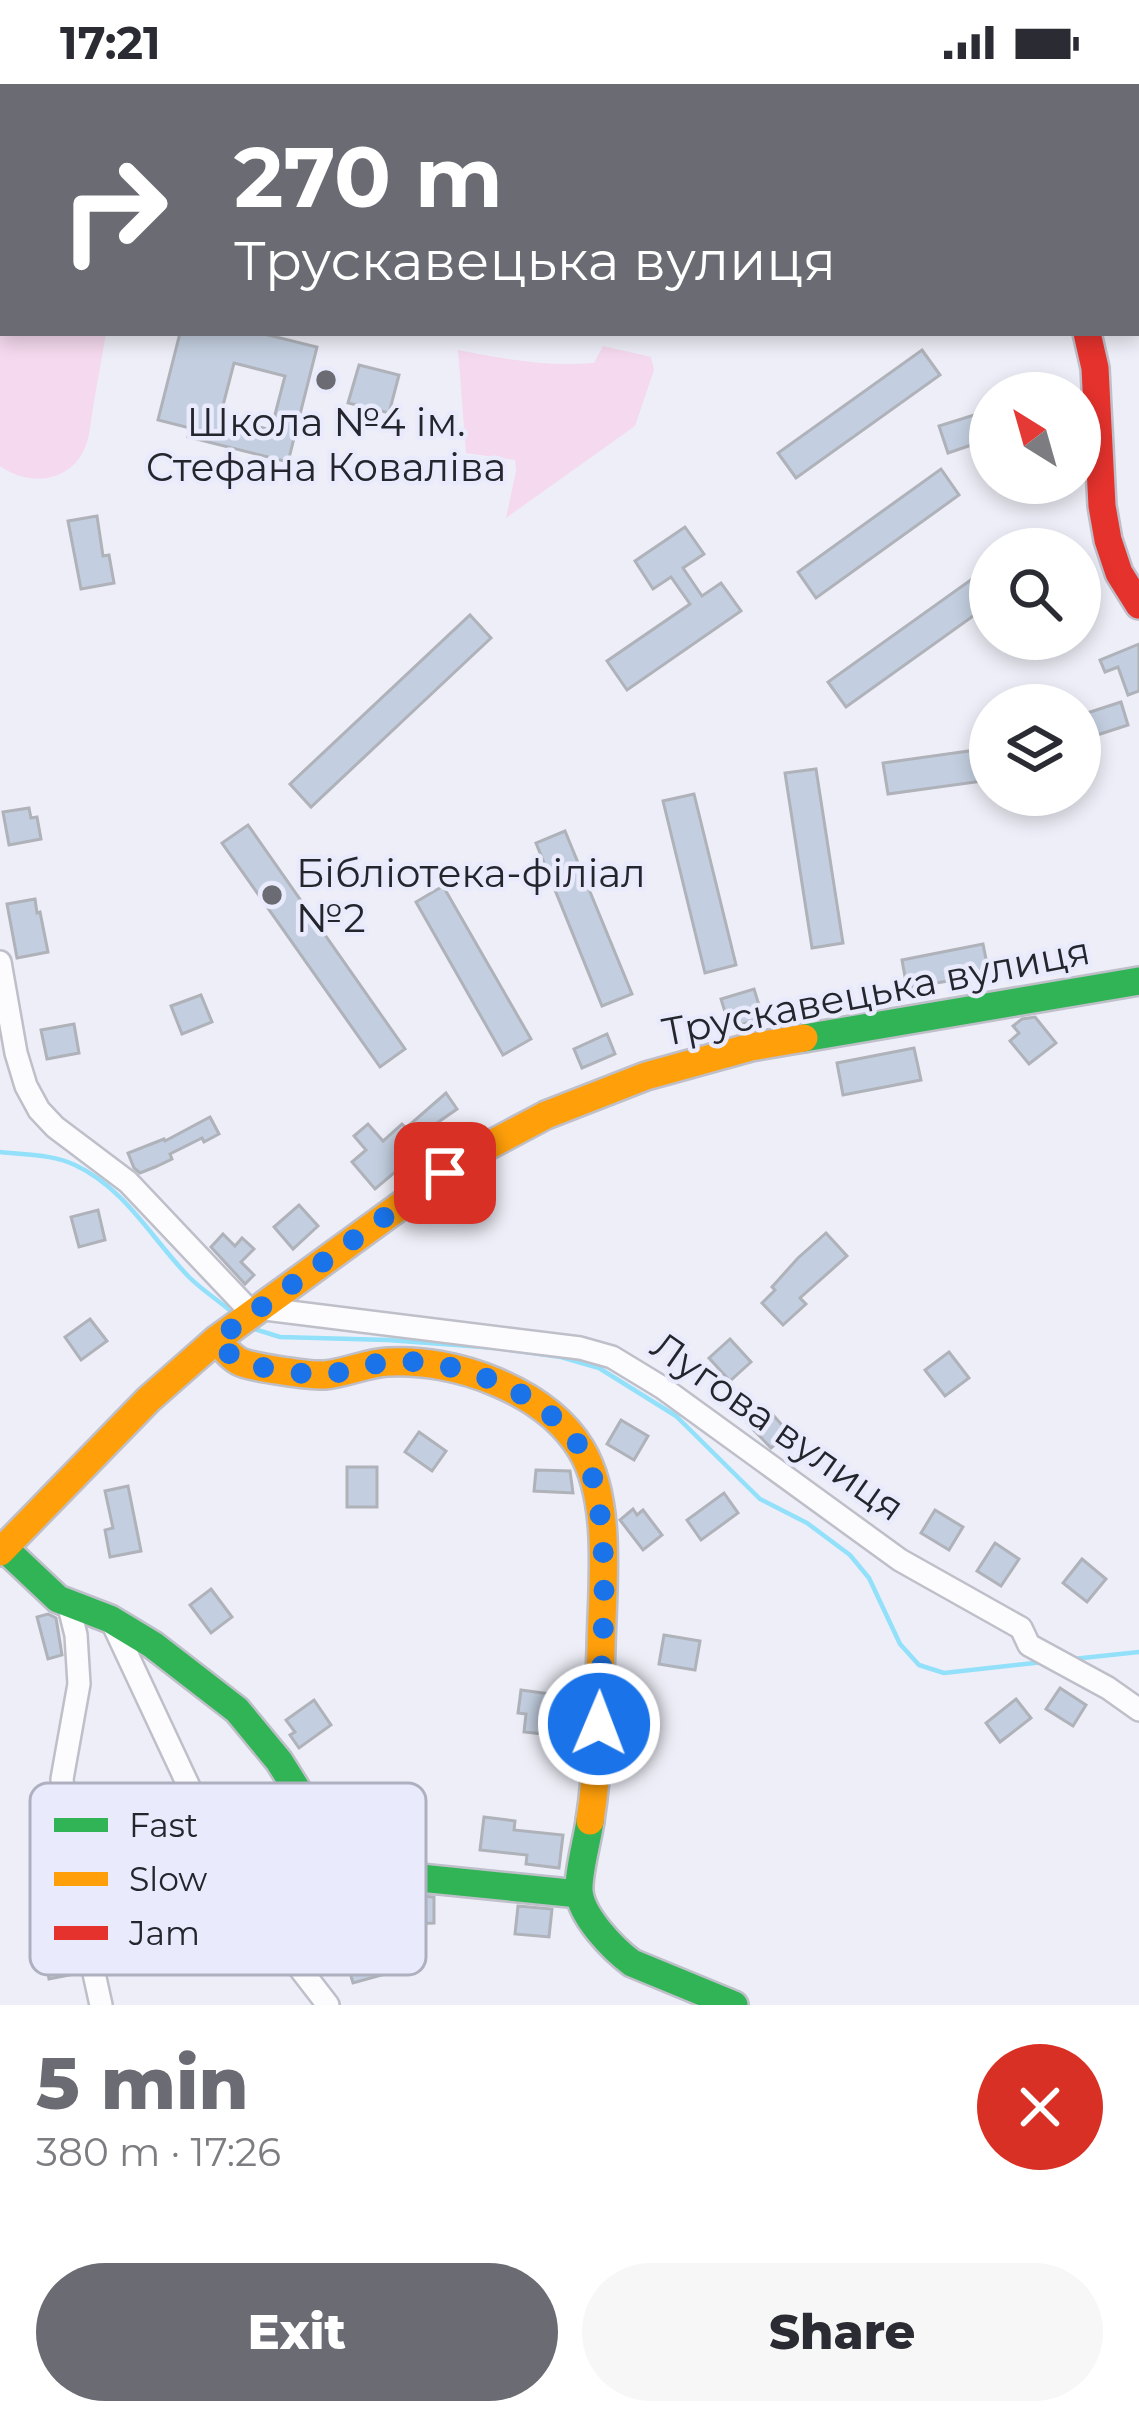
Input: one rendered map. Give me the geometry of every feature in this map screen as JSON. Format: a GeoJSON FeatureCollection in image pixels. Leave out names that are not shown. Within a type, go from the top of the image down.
{"type":"FeatureCollection","features":[{"type":"Feature","properties":{"kind":"street"},"geometry":{"type":"LineString","coordinates":[[1088,336],[1100,394],[1104,531],[1118,572],[1139,605]]}},
{"type":"Feature","properties":{"kind":"street"},"geometry":{"type":"LineString","coordinates":[[0,962],[16,1053],[39,1110],[128,1182],[240,1321],[239,1363],[323,1375],[385,1362],[424,1362],[472,1372],[538,1406],[565,1428],[583,1452],[597,1494],[603,1544],[598,1769],[579,1894],[593,1923],[632,1963],[734,2005]]}},
{"type":"Feature","properties":{"kind":"street","name":"Трускавецька вулиця"},"geometry":{"type":"LineString","coordinates":[[2,1551],[149,1399],[240,1321],[469,1156],[546,1115],[646,1076],[751,1047],[1139,981]]}},
{"type":"Feature","properties":{"kind":"street","name":"Лугова вулиця"},"geometry":{"type":"LineString","coordinates":[[240,1321],[580,1348],[612,1357],[663,1388],[900,1561],[1022,1628],[1028,1645],[1139,1710]]}},
{"type":"Feature","properties":{"kind":"street"},"geometry":{"type":"LineString","coordinates":[[2,1551],[58,1599],[110,1619],[153,1645],[237,1710],[293,1783]]}},
{"type":"Feature","properties":{"kind":"street"},"geometry":{"type":"LineString","coordinates":[[62,1783],[80,1684],[68,1604]]}},
{"type":"Feature","properties":{"kind":"street"},"geometry":{"type":"LineString","coordinates":[[110,1619],[187,1783]]}},
{"type":"Feature","properties":{"kind":"street"},"geometry":{"type":"LineString","coordinates":[[426,1879],[579,1894]]}},
{"type":"Feature","properties":{"kind":"street"},"geometry":{"type":"LineString","coordinates":[[94,1975],[101,2005]]}},
{"type":"Feature","properties":{"kind":"street"},"geometry":{"type":"LineString","coordinates":[[305,1975],[328,2005]]}},
{"type":"Feature","properties":{"kind":"shaded area"},"geometry":{"type":"Polygon","coordinates":[[[0,336],[105,336],[89,432],[79,458],[49,478],[24,477],[0,466],[0,336]]]}},
{"type":"Feature","properties":{"kind":"shaded area"},"geometry":{"type":"Polygon","coordinates":[[[603,346],[651,357],[654,370],[635,426],[506,518],[515,460],[466,453],[458,350],[577,364],[594,363],[603,346]]]}},
{"type":"Feature","properties":{"kind":"building"},"geometry":{"type":"Polygon","coordinates":[[[179,336],[272,336],[317,347],[288,462],[188,437],[190,428],[158,420],[179,336]],[[234,363],[220,417],[271,430],[285,376],[234,363]]]}},
{"type":"Feature","properties":{"kind":"building"},"geometry":{"type":"Polygon","coordinates":[[[922,350],[940,375],[796,478],[778,453],[922,350]]]}},
{"type":"Feature","properties":{"kind":"building"},"geometry":{"type":"Polygon","coordinates":[[[359,365],[399,375],[389,413],[348,403],[359,365]]]}},
{"type":"Feature","properties":{"kind":"building"},"geometry":{"type":"Polygon","coordinates":[[[969,417],[969,446],[948,453],[939,426],[969,417]]]}},
{"type":"Feature","properties":{"kind":"building"},"geometry":{"type":"Polygon","coordinates":[[[941,469],[959,495],[816,598],[798,572],[941,469]]]}},
{"type":"Feature","properties":{"kind":"building"},"geometry":{"type":"Polygon","coordinates":[[[97,516],[103,556],[109,555],[114,583],[81,589],[68,521],[97,516]]]}},
{"type":"Feature","properties":{"kind":"building"},"geometry":{"type":"Polygon","coordinates":[[[685,527],[704,554],[683,568],[702,596],[721,583],[741,611],[627,690],[607,661],[690,604],[671,577],[653,589],[635,561],[685,527]]]}},
{"type":"Feature","properties":{"kind":"building"},"geometry":{"type":"Polygon","coordinates":[[[969,581],[969,619],[846,707],[828,682],[969,581]]]}},
{"type":"Feature","properties":{"kind":"building"},"geometry":{"type":"Polygon","coordinates":[[[470,615],[491,638],[311,807],[290,784],[470,615]]]}},
{"type":"Feature","properties":{"kind":"building"},"geometry":{"type":"Polygon","coordinates":[[[1139,644],[1139,691],[1128,695],[1118,667],[1105,672],[1101,660],[1139,644]]]}},
{"type":"Feature","properties":{"kind":"building"},"geometry":{"type":"Polygon","coordinates":[[[1121,702],[1128,725],[1101,734],[1101,708],[1121,702]]]}},
{"type":"Feature","properties":{"kind":"building"},"geometry":{"type":"Polygon","coordinates":[[[969,751],[969,783],[888,794],[883,763],[969,751]]]}},
{"type":"Feature","properties":{"kind":"building"},"geometry":{"type":"Polygon","coordinates":[[[816,769],[843,943],[812,948],[785,773],[816,769]]]}},
{"type":"Feature","properties":{"kind":"building"},"geometry":{"type":"Polygon","coordinates":[[[694,794],[736,965],[705,973],[663,801],[694,794]]]}},
{"type":"Feature","properties":{"kind":"building"},"geometry":{"type":"Polygon","coordinates":[[[29,808],[31,818],[37,817],[41,839],[9,845],[3,812],[29,808]]]}},
{"type":"Feature","properties":{"kind":"building"},"geometry":{"type":"Polygon","coordinates":[[[248,825],[405,1049],[380,1067],[222,843],[248,825]]]}},
{"type":"Feature","properties":{"kind":"building"},"geometry":{"type":"Polygon","coordinates":[[[565,831],[632,994],[602,1006],[536,843],[565,831]]]}},
{"type":"Feature","properties":{"kind":"building"},"geometry":{"type":"Polygon","coordinates":[[[443,886],[531,1039],[503,1055],[416,902],[443,886]]]}},
{"type":"Feature","properties":{"kind":"building"},"geometry":{"type":"Polygon","coordinates":[[[35,899],[48,952],[17,958],[7,904],[35,899]]]}},
{"type":"Feature","properties":{"kind":"building"},"geometry":{"type":"Polygon","coordinates":[[[983,944],[989,974],[907,988],[902,960],[983,944]]]}},
{"type":"Feature","properties":{"kind":"building"},"geometry":{"type":"Polygon","coordinates":[[[754,989],[763,1018],[730,1028],[721,999],[754,989]]]}},
{"type":"Feature","properties":{"kind":"building"},"geometry":{"type":"Polygon","coordinates":[[[201,995],[212,1022],[182,1034],[171,1006],[201,995]]]}},
{"type":"Feature","properties":{"kind":"building"},"geometry":{"type":"Polygon","coordinates":[[[1035,1017],[1056,1043],[1029,1064],[1010,1041],[1019,1033],[1013,1026],[1035,1017]]]}},
{"type":"Feature","properties":{"kind":"building"},"geometry":{"type":"Polygon","coordinates":[[[74,1024],[79,1053],[47,1059],[41,1030],[74,1024]]]}},
{"type":"Feature","properties":{"kind":"building"},"geometry":{"type":"Polygon","coordinates":[[[607,1034],[615,1054],[582,1068],[574,1049],[607,1034]]]}},
{"type":"Feature","properties":{"kind":"building"},"geometry":{"type":"Polygon","coordinates":[[[914,1048],[921,1080],[843,1095],[837,1063],[914,1048]]]}},
{"type":"Feature","properties":{"kind":"building"},"geometry":{"type":"Polygon","coordinates":[[[446,1093],[457,1109],[424,1132],[432,1141],[375,1189],[352,1162],[366,1150],[354,1136],[368,1124],[383,1141],[446,1093]]]}},
{"type":"Feature","properties":{"kind":"building"},"geometry":{"type":"Polygon","coordinates":[[[210,1117],[219,1134],[204,1142],[202,1138],[140,1173],[134,1168],[128,1153],[165,1141],[210,1117]]]}},
{"type":"Feature","properties":{"kind":"building"},"geometry":{"type":"Polygon","coordinates":[[[299,1205],[318,1226],[293,1249],[274,1227],[299,1205]]]}},
{"type":"Feature","properties":{"kind":"building"},"geometry":{"type":"Polygon","coordinates":[[[98,1210],[105,1240],[79,1247],[71,1217],[98,1210]]]}},
{"type":"Feature","properties":{"kind":"building"},"geometry":{"type":"Polygon","coordinates":[[[826,1233],[847,1256],[800,1298],[806,1304],[783,1325],[762,1303],[798,1258],[826,1233]]]}},
{"type":"Feature","properties":{"kind":"building"},"geometry":{"type":"Polygon","coordinates":[[[223,1234],[235,1246],[242,1238],[254,1249],[241,1262],[254,1275],[245,1284],[211,1247],[223,1234]]]}},
{"type":"Feature","properties":{"kind":"building"},"geometry":{"type":"Polygon","coordinates":[[[90,1319],[107,1341],[81,1360],[65,1337],[90,1319]]]}},
{"type":"Feature","properties":{"kind":"building"},"geometry":{"type":"Polygon","coordinates":[[[730,1339],[751,1362],[730,1381],[709,1358],[730,1339]]]}},
{"type":"Feature","properties":{"kind":"building"},"geometry":{"type":"Polygon","coordinates":[[[949,1352],[969,1378],[945,1396],[925,1370],[949,1352]]]}},
{"type":"Feature","properties":{"kind":"building"},"geometry":{"type":"Polygon","coordinates":[[[766,1407],[789,1433],[771,1448],[747,1423],[766,1407]]]}},
{"type":"Feature","properties":{"kind":"building"},"geometry":{"type":"Polygon","coordinates":[[[621,1420],[648,1436],[634,1460],[607,1444],[621,1420]]]}},
{"type":"Feature","properties":{"kind":"building"},"geometry":{"type":"Polygon","coordinates":[[[419,1432],[446,1451],[432,1471],[405,1452],[419,1432]]]}},
{"type":"Feature","properties":{"kind":"building"},"geometry":{"type":"Polygon","coordinates":[[[347,1467],[377,1467],[377,1507],[347,1507],[347,1467]]]}},
{"type":"Feature","properties":{"kind":"building"},"geometry":{"type":"Polygon","coordinates":[[[536,1470],[570,1471],[573,1493],[534,1491],[536,1470]]]}},
{"type":"Feature","properties":{"kind":"building"},"geometry":{"type":"Polygon","coordinates":[[[128,1486],[141,1551],[110,1557],[105,1530],[113,1528],[105,1491],[128,1486]]]}},
{"type":"Feature","properties":{"kind":"building"},"geometry":{"type":"Polygon","coordinates":[[[724,1493],[738,1513],[701,1540],[687,1520],[724,1493]]]}},
{"type":"Feature","properties":{"kind":"building"},"geometry":{"type":"Polygon","coordinates":[[[633,1509],[637,1515],[643,1510],[662,1535],[643,1550],[620,1520],[633,1509]]]}},
{"type":"Feature","properties":{"kind":"building"},"geometry":{"type":"Polygon","coordinates":[[[935,1510],[963,1527],[949,1550],[921,1533],[935,1510]]]}},
{"type":"Feature","properties":{"kind":"building"},"geometry":{"type":"Polygon","coordinates":[[[995,1543],[1019,1559],[1001,1586],[977,1571],[995,1543]]]}},
{"type":"Feature","properties":{"kind":"building"},"geometry":{"type":"Polygon","coordinates":[[[1082,1559],[1106,1579],[1087,1602],[1063,1583],[1082,1559]]]}},
{"type":"Feature","properties":{"kind":"building"},"geometry":{"type":"Polygon","coordinates":[[[211,1589],[232,1617],[211,1633],[190,1605],[211,1589]]]}},
{"type":"Feature","properties":{"kind":"building"},"geometry":{"type":"Polygon","coordinates":[[[37,1617],[56,1618],[62,1655],[48,1659],[37,1617]]]}},
{"type":"Feature","properties":{"kind":"building"},"geometry":{"type":"Polygon","coordinates":[[[664,1635],[700,1641],[695,1670],[659,1664],[664,1635]]]}},
{"type":"Feature","properties":{"kind":"building"},"geometry":{"type":"Polygon","coordinates":[[[1060,1688],[1086,1705],[1073,1726],[1046,1709],[1060,1688]]]}},
{"type":"Feature","properties":{"kind":"building"},"geometry":{"type":"Polygon","coordinates":[[[521,1690],[558,1695],[553,1735],[524,1732],[526,1714],[518,1713],[521,1690]]]}},
{"type":"Feature","properties":{"kind":"building"},"geometry":{"type":"Polygon","coordinates":[[[1016,1699],[1031,1718],[1000,1742],[986,1723],[1016,1699]]]}},
{"type":"Feature","properties":{"kind":"building"},"geometry":{"type":"Polygon","coordinates":[[[314,1700],[331,1725],[299,1748],[286,1720],[314,1700]]]}},
{"type":"Feature","properties":{"kind":"building"},"geometry":{"type":"Polygon","coordinates":[[[484,1817],[515,1821],[514,1830],[563,1835],[559,1868],[526,1864],[527,1855],[480,1850],[484,1817]]]}},
{"type":"Feature","properties":{"kind":"building"},"geometry":{"type":"Polygon","coordinates":[[[426,1896],[434,1897],[434,1923],[426,1923],[426,1896]]]}},
{"type":"Feature","properties":{"kind":"building"},"geometry":{"type":"Polygon","coordinates":[[[518,1906],[552,1909],[549,1937],[515,1934],[518,1906]]]}},
{"type":"Feature","properties":{"kind":"building"},"geometry":{"type":"Polygon","coordinates":[[[351,1975],[382,1975],[353,1983],[351,1975]]]}},
{"type":"Feature","properties":{"kind":"waterway"},"geometry":{"type":"LineString","coordinates":[[0,1152],[57,1159],[93,1175],[123,1201],[189,1277],[233,1313]]}},
{"type":"Feature","properties":{"kind":"waterway"},"geometry":{"type":"LineString","coordinates":[[251,1328],[280,1337],[496,1348],[599,1368],[676,1416],[760,1499],[807,1523],[850,1555],[869,1578],[900,1644],[919,1665],[944,1673],[1044,1662]]}},
{"type":"Feature","properties":{"kind":"waterway"},"geometry":{"type":"LineString","coordinates":[[1073,1659],[1139,1652]]}},
{"type":"Feature","properties":{"kind":"traffic: fast"},"geometry":{"type":"LineString","coordinates":[[804,1038],[1139,981]]}},
{"type":"Feature","properties":{"kind":"traffic: fast"},"geometry":{"type":"LineString","coordinates":[[5,1549],[58,1599],[110,1619],[153,1645],[237,1710],[293,1783]]}},
{"type":"Feature","properties":{"kind":"traffic: fast"},"geometry":{"type":"LineString","coordinates":[[590,1821],[579,1891],[599,1931],[632,1963],[734,2005]]}},
{"type":"Feature","properties":{"kind":"traffic: fast"},"geometry":{"type":"LineString","coordinates":[[426,1879],[579,1894]]}},
{"type":"Feature","properties":{"kind":"traffic: slow"},"geometry":{"type":"LineString","coordinates":[[0,1552],[149,1399],[216,1340],[469,1156],[546,1115],[646,1076],[751,1047],[804,1038]]}},
{"type":"Feature","properties":{"kind":"traffic: slow"},"geometry":{"type":"LineString","coordinates":[[216,1340],[243,1363],[297,1373],[325,1375],[388,1362],[469,1372],[522,1394],[565,1428],[591,1470],[602,1519],[598,1735],[590,1821]]}},
{"type":"Feature","properties":{"kind":"traffic: jam"},"geometry":{"type":"LineString","coordinates":[[1088,336],[1095,368],[1108,540],[1119,573],[1139,605]]}},
{"type":"Feature","properties":{"kind":"place","name":"Школа №4 ім. Стефана Коваліва"},"geometry":{"type":"Point","coordinates":[326,380]}},
{"type":"Feature","properties":{"kind":"place","name":"Бібліотека-філіал №2"},"geometry":{"type":"Point","coordinates":[272,895]}},
{"type":"Feature","properties":{"kind":"route"},"geometry":{"type":"LineString","coordinates":[[445,1173],[216,1340],[239,1363],[323,1375],[385,1362],[424,1362],[472,1372],[506,1386],[565,1428],[583,1452],[597,1494],[603,1544],[599,1724]]}}]}
